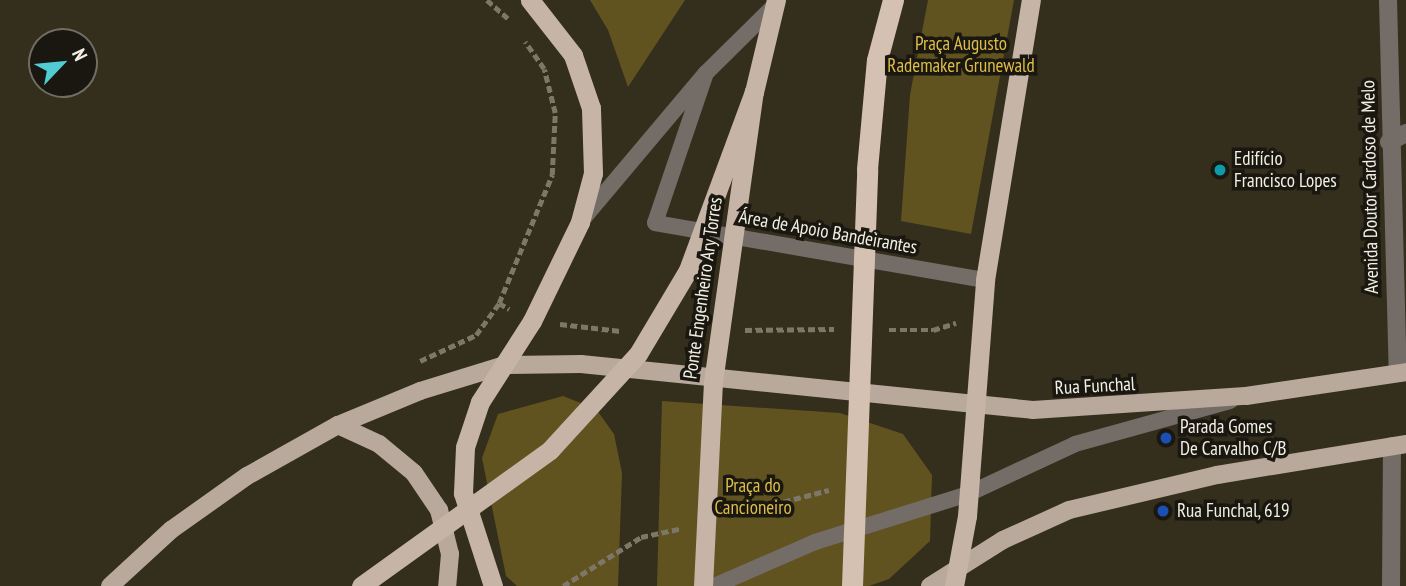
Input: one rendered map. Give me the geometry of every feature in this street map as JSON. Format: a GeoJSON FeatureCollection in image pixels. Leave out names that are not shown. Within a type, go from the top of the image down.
{"type":"FeatureCollection","features":[{"type":"Feature","properties":{"kind":"highway"},"geometry":{"type":"LineString","coordinates":[[493,586],[463,492],[465,447],[480,402],[505,365],[580,222],[593,173],[591,108],[573,55],[530,0]]}},
{"type":"Feature","properties":{"kind":"highway","name":"Ponte Engenheiro Ary Torres"},"geometry":{"type":"LineString","coordinates":[[703,586],[713,382],[754,92],[778,0]]}},
{"type":"Feature","properties":{"kind":"highway"},"geometry":{"type":"LineString","coordinates":[[852,586],[867,169],[877,60],[893,0]]}},
{"type":"Feature","properties":{"kind":"highway"},"geometry":{"type":"LineString","coordinates":[[955,579],[968,494],[972,404],[985,280],[1031,0]]}},
{"type":"Feature","properties":{"kind":"highway"},"geometry":{"type":"LineString","coordinates":[[361,586],[550,450],[638,354],[688,270],[754,92]]}},
{"type":"Feature","properties":{"kind":"main road","name":"Rua Funchal"},"geometry":{"type":"LineString","coordinates":[[110,586],[171,530],[247,475],[338,425],[420,391],[505,365],[581,364],[972,404],[1076,409],[1246,396],[1402,372]]}},
{"type":"Feature","properties":{"kind":"main road"},"geometry":{"type":"LineString","coordinates":[[338,425],[379,444],[414,473],[439,510],[450,554],[447,586]]}},
{"type":"Feature","properties":{"kind":"main road"},"geometry":{"type":"LineString","coordinates":[[930,586],[955,579],[1003,540],[1069,510],[1217,475],[1399,445]]}},
{"type":"Feature","properties":{"kind":"street","name":"Avenida Doutor Cardoso de Melo"},"geometry":{"type":"LineString","coordinates":[[1388,0],[1389,142],[1402,372]]}},
{"type":"Feature","properties":{"kind":"street"},"geometry":{"type":"LineString","coordinates":[[1389,142],[1406,133]]}},
{"type":"Feature","properties":{"kind":"street"},"geometry":{"type":"LineString","coordinates":[[1391,586],[1399,445]]}},
{"type":"Feature","properties":{"kind":"lane","name":"Área de Apoio Bandeirantes"},"geometry":{"type":"LineString","coordinates":[[580,222],[706,74],[778,0]]}},
{"type":"Feature","properties":{"kind":"lane","name":"Área de Apoio Bandeirantes"},"geometry":{"type":"LineString","coordinates":[[706,74],[655,223],[985,280]]}},
{"type":"Feature","properties":{"kind":"lane"},"geometry":{"type":"LineString","coordinates":[[714,586],[815,542],[968,494],[1075,444],[1246,396]]}},
{"type":"Feature","properties":{"kind":"path"},"geometry":{"type":"LineString","coordinates":[[487,0],[515,28]]}},
{"type":"Feature","properties":{"kind":"path"},"geometry":{"type":"LineString","coordinates":[[420,391],[412,365],[476,335],[499,303],[552,175],[555,113],[544,69],[522,38]]}},
{"type":"Feature","properties":{"kind":"path"},"geometry":{"type":"LineString","coordinates":[[723,518],[838,487]]}},
{"type":"Feature","properties":{"kind":"path"},"geometry":{"type":"LineString","coordinates":[[564,586],[641,537],[684,528]]}},
{"type":"Feature","properties":{"kind":"green space"},"geometry":{"type":"Polygon","coordinates":[[[590,0],[685,0],[628,87],[608,30],[590,0]]]}},
{"type":"Feature","properties":{"kind":"green space","name":"Praça Augusto Rademaker Grunewald"},"geometry":{"type":"Polygon","coordinates":[[[928,0],[1014,0],[971,234],[901,221],[910,95],[928,0]]]}},
{"type":"Feature","properties":{"kind":"green space"},"geometry":{"type":"Polygon","coordinates":[[[563,396],[596,409],[614,434],[622,473],[618,586],[517,586],[506,576],[482,458],[498,414],[563,396]]]}},
{"type":"Feature","properties":{"kind":"green space","name":"Praça do Cancioneiro"},"geometry":{"type":"Polygon","coordinates":[[[662,401],[840,413],[903,434],[932,475],[930,541],[889,579],[869,586],[657,586],[662,401]]]}},
{"type":"Feature","properties":{"kind":"place","name":"Edifício Francisco Lopes"},"geometry":{"type":"Point","coordinates":[1220,170]}},
{"type":"Feature","properties":{"kind":"place","name":"Parada Gomes De Carvalho C/B"},"geometry":{"type":"Point","coordinates":[1166,438]}},
{"type":"Feature","properties":{"kind":"place","name":"Rua Funchal, 619"},"geometry":{"type":"Point","coordinates":[1163,511]}}]}
